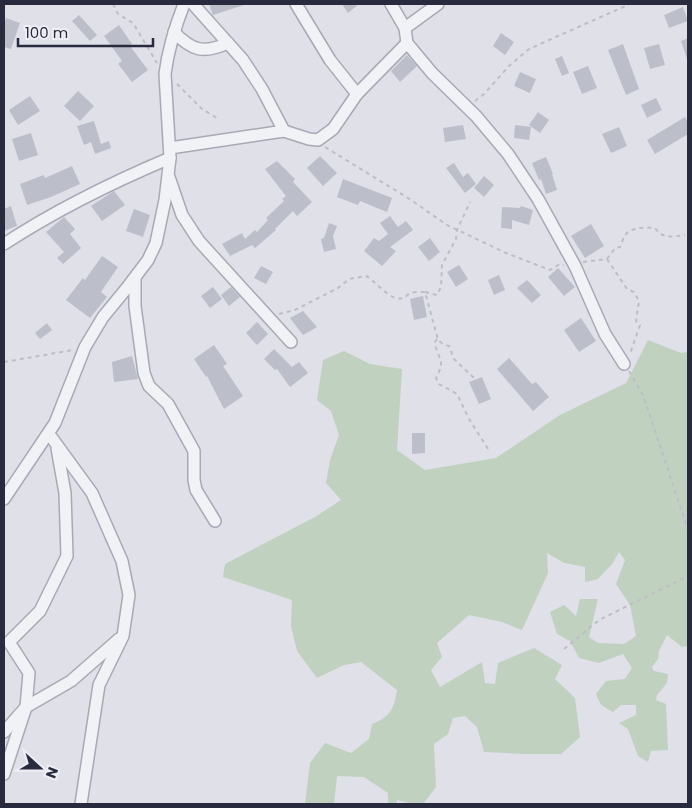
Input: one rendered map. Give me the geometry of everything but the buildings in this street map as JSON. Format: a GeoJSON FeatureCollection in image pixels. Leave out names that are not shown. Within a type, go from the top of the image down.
{"type":"FeatureCollection","features":[{"type":"Feature","properties":{"kind":"street"},"geometry":{"type":"LineString","coordinates":[[4,499],[49,434],[85,347],[103,317],[135,279],[148,260],[156,243],[169,176],[170,154],[165,74],[169,47],[184,4]]}},
{"type":"Feature","properties":{"kind":"street"},"geometry":{"type":"LineString","coordinates":[[193,4],[242,60],[262,88],[284,131]]}},
{"type":"Feature","properties":{"kind":"street"},"geometry":{"type":"LineString","coordinates":[[296,4],[330,60],[357,94]]}},
{"type":"Feature","properties":{"kind":"street"},"geometry":{"type":"LineString","coordinates":[[391,4],[404,28],[407,43],[432,73],[468,107],[508,154],[538,200],[575,266],[605,334],[624,364]]}},
{"type":"Feature","properties":{"kind":"street"},"geometry":{"type":"LineString","coordinates":[[404,28],[438,4]]}},
{"type":"Feature","properties":{"kind":"street"},"geometry":{"type":"LineString","coordinates":[[174,32],[184,42],[203,50],[214,50],[228,43]]}},
{"type":"Feature","properties":{"kind":"street"},"geometry":{"type":"LineString","coordinates":[[4,244],[53,215],[170,154],[284,131],[318,140],[333,129],[357,94],[407,43]]}},
{"type":"Feature","properties":{"kind":"street"},"geometry":{"type":"LineString","coordinates":[[169,176],[182,215],[199,241],[291,342]]}},
{"type":"Feature","properties":{"kind":"street"},"geometry":{"type":"LineString","coordinates":[[135,279],[135,306],[146,383],[168,404],[194,451],[196,490],[215,520]]}},
{"type":"Feature","properties":{"kind":"street"},"geometry":{"type":"LineString","coordinates":[[49,434],[92,493],[122,561],[129,595],[123,636],[99,685],[81,804]]}},
{"type":"Feature","properties":{"kind":"street"},"geometry":{"type":"LineString","coordinates":[[4,774],[26,707],[29,673],[10,642],[40,610],[67,556],[66,493],[56,443]]}},
{"type":"Feature","properties":{"kind":"street"},"geometry":{"type":"LineString","coordinates":[[4,732],[26,707],[71,681],[123,636]]}},
{"type":"Feature","properties":{"kind":"path"},"geometry":{"type":"LineString","coordinates":[[112,4],[118,14],[133,23],[145,45],[165,74],[202,109],[217,118]]}},
{"type":"Feature","properties":{"kind":"path"},"geometry":{"type":"LineString","coordinates":[[468,107],[484,94],[509,66],[529,49],[630,4]]}},
{"type":"Feature","properties":{"kind":"path"},"geometry":{"type":"LineString","coordinates":[[318,140],[322,146],[457,230],[506,254],[550,270],[558,265],[575,266],[583,262],[607,259],[615,248],[620,247],[626,234],[646,227],[655,228],[659,234],[666,237],[685,235]]}},
{"type":"Feature","properties":{"kind":"path"},"geometry":{"type":"LineString","coordinates":[[264,313],[279,314],[295,310],[338,288],[349,279],[366,276],[393,298],[402,299],[412,292],[425,292],[436,295],[441,287],[442,265],[456,239],[457,230],[470,202]]}},
{"type":"Feature","properties":{"kind":"path"},"geometry":{"type":"LineString","coordinates":[[607,259],[627,288],[634,292],[639,301],[636,321],[640,324],[632,352],[624,364],[644,395],[688,530]]}},
{"type":"Feature","properties":{"kind":"path"},"geometry":{"type":"LineString","coordinates":[[425,292],[437,339],[442,344],[450,346],[454,359],[474,378]]}},
{"type":"Feature","properties":{"kind":"path"},"geometry":{"type":"LineString","coordinates":[[437,339],[435,342],[436,351],[442,358],[441,368],[436,378],[439,384],[457,394],[469,419],[490,452]]}},
{"type":"Feature","properties":{"kind":"path"},"geometry":{"type":"LineString","coordinates":[[4,362],[85,347]]}},
{"type":"Feature","properties":{"kind":"path"},"geometry":{"type":"LineString","coordinates":[[564,649],[599,620],[688,576]]}},
{"type":"Feature","properties":{"kind":"green space"},"geometry":{"type":"Polygon","coordinates":[[[648,340],[681,353],[688,352],[688,646],[682,647],[667,635],[659,651],[658,659],[652,667],[654,671],[668,674],[667,683],[657,695],[656,700],[666,704],[668,750],[651,751],[648,762],[638,756],[628,729],[619,723],[636,715],[636,705],[621,705],[613,712],[601,705],[596,694],[606,681],[625,679],[632,668],[623,654],[599,663],[579,658],[570,641],[557,634],[550,612],[564,605],[576,616],[580,599],[598,599],[589,637],[598,643],[624,644],[636,636],[630,605],[616,584],[625,560],[619,552],[612,564],[598,579],[585,582],[585,567],[564,563],[547,553],[548,573],[522,630],[502,622],[469,615],[437,643],[442,657],[431,670],[440,687],[482,662],[485,683],[495,684],[498,663],[534,648],[562,665],[555,679],[575,698],[580,737],[561,754],[484,752],[477,727],[465,716],[453,718],[448,734],[434,744],[436,787],[423,804],[413,804],[397,800],[396,804],[388,804],[388,793],[364,777],[337,776],[334,804],[305,804],[310,763],[325,743],[351,753],[369,739],[372,724],[390,712],[397,690],[361,662],[344,665],[317,678],[297,651],[291,626],[292,600],[223,577],[225,564],[315,517],[341,500],[326,483],[330,460],[339,435],[331,411],[317,400],[323,360],[344,351],[370,364],[402,369],[397,450],[425,470],[496,458],[560,415],[626,383],[648,340]]]}}]}
